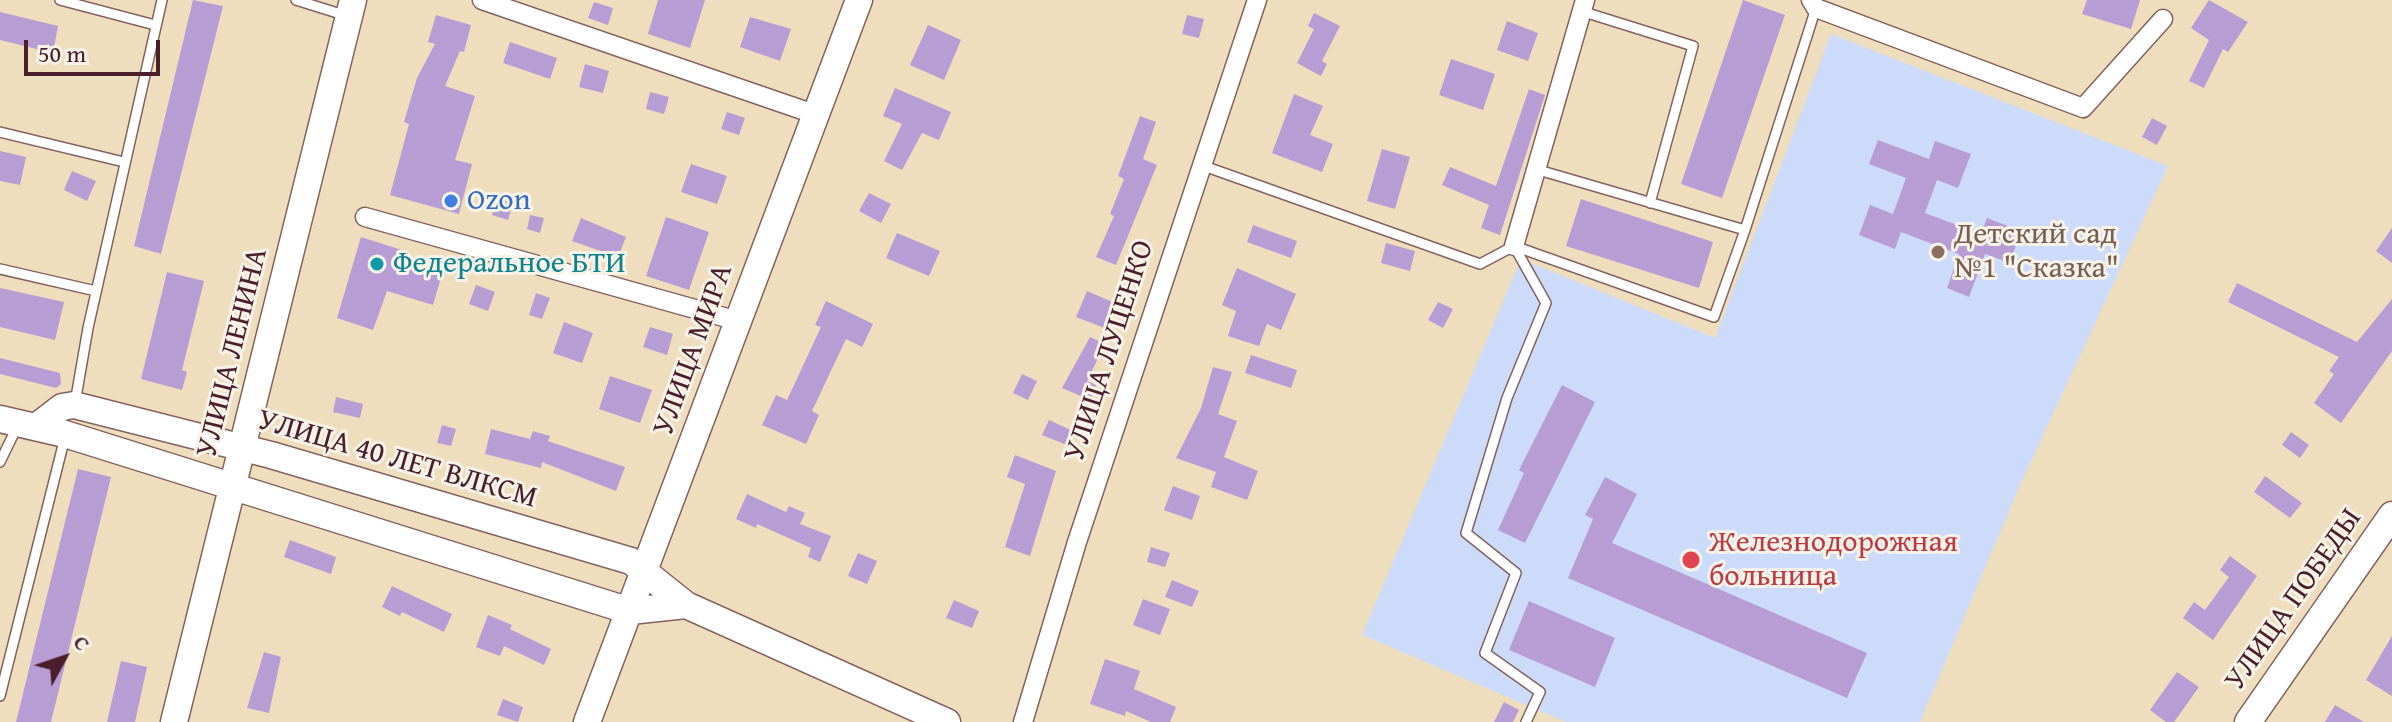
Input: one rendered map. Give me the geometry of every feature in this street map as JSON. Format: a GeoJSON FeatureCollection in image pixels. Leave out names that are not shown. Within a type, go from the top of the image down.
{"type":"FeatureCollection","features":[{"type":"Feature","properties":{"kind":"street"},"geometry":{"type":"LineString","coordinates":[[482,0],[817,115]]}},
{"type":"Feature","properties":{"kind":"street","name":"УЛИЦА МИРА"},"geometry":{"type":"LineString","coordinates":[[587,722],[859,0]]}},
{"type":"Feature","properties":{"kind":"street","name":"УЛИЦА ЛУЦЕНКО"},"geometry":{"type":"LineString","coordinates":[[1023,722],[1077,542],[1257,0]]}},
{"type":"Feature","properties":{"kind":"street"},"geometry":{"type":"LineString","coordinates":[[1814,4],[2083,108],[2163,19]]}},
{"type":"Feature","properties":{"kind":"street"},"geometry":{"type":"LineString","coordinates":[[1514,246],[1585,6]]}},
{"type":"Feature","properties":{"kind":"street","name":"УЛИЦА ЛЕНИНА"},"geometry":{"type":"LineString","coordinates":[[174,722],[351,8]]}},
{"type":"Feature","properties":{"kind":"street"},"geometry":{"type":"LineString","coordinates":[[365,217],[738,321]]}},
{"type":"Feature","properties":{"kind":"street"},"geometry":{"type":"LineString","coordinates":[[18,423],[74,405]]}},
{"type":"Feature","properties":{"kind":"street","name":"УЛИЦА 40 ЛЕТ ВЛКСМ"},"geometry":{"type":"LineString","coordinates":[[74,405],[242,448],[631,561],[686,605],[947,722]]}},
{"type":"Feature","properties":{"kind":"street"},"geometry":{"type":"LineString","coordinates":[[18,423],[65,434],[630,611],[686,605]]}},
{"type":"Feature","properties":{"kind":"street","name":"УЛИЦА ПОБЕДЫ"},"geometry":{"type":"LineString","coordinates":[[2248,722],[2392,515]]}},
{"type":"Feature","properties":{"kind":"lane"},"geometry":{"type":"LineString","coordinates":[[60,0],[155,25]]}},
{"type":"Feature","properties":{"kind":"lane"},"geometry":{"type":"LineString","coordinates":[[74,405],[124,162],[162,0]]}},
{"type":"Feature","properties":{"kind":"lane"},"geometry":{"type":"LineString","coordinates":[[296,0],[351,8]]}},
{"type":"Feature","properties":{"kind":"lane"},"geometry":{"type":"LineString","coordinates":[[1201,165],[1480,264],[1514,246],[1714,317],[1745,230],[1814,4]]}},
{"type":"Feature","properties":{"kind":"lane"},"geometry":{"type":"LineString","coordinates":[[1585,6],[1693,46],[1650,203]]}},
{"type":"Feature","properties":{"kind":"lane"},"geometry":{"type":"LineString","coordinates":[[0,132],[124,162]]}},
{"type":"Feature","properties":{"kind":"lane"},"geometry":{"type":"LineString","coordinates":[[1535,169],[1745,230]]}},
{"type":"Feature","properties":{"kind":"lane"},"geometry":{"type":"LineString","coordinates":[[1514,246],[1546,303],[1507,398],[1466,533],[1516,573],[1485,653],[1540,692],[1526,722]]}},
{"type":"Feature","properties":{"kind":"lane"},"geometry":{"type":"LineString","coordinates":[[0,269],[96,291]]}},
{"type":"Feature","properties":{"kind":"lane"},"geometry":{"type":"LineString","coordinates":[[0,462],[18,423]]}},
{"type":"Feature","properties":{"kind":"lane"},"geometry":{"type":"LineString","coordinates":[[0,696],[65,434]]}},
{"type":"Feature","properties":{"kind":"shaded area","name":"Железнодорожная больница"},"geometry":{"type":"Polygon","coordinates":[[[1831,34],[2168,166],[2020,485],[1920,722],[1566,722],[1362,635],[1521,259],[1715,338],[1831,34]]]}},
{"type":"Feature","properties":{"kind":"building"},"geometry":{"type":"Polygon","coordinates":[[[193,0],[223,6],[161,254],[134,246],[193,0]]]}},
{"type":"Feature","properties":{"kind":"building"},"geometry":{"type":"Polygon","coordinates":[[[658,0],[705,0],[690,48],[648,34],[658,0]]]}},
{"type":"Feature","properties":{"kind":"building"},"geometry":{"type":"Polygon","coordinates":[[[1743,0],[1785,15],[1722,198],[1681,184],[1743,0]]]}},
{"type":"Feature","properties":{"kind":"building"},"geometry":{"type":"Polygon","coordinates":[[[2087,0],[2140,0],[2131,29],[2082,14],[2087,0]]]}},
{"type":"Feature","properties":{"kind":"building"},"geometry":{"type":"Polygon","coordinates":[[[2209,0],[2248,22],[2228,52],[2223,49],[2204,88],[2189,81],[2209,40],[2191,28],[2209,0]]]}},
{"type":"Feature","properties":{"kind":"building"},"geometry":{"type":"Polygon","coordinates":[[[594,2],[613,8],[608,25],[588,18],[594,2]]]}},
{"type":"Feature","properties":{"kind":"building"},"geometry":{"type":"Polygon","coordinates":[[[0,12],[58,26],[53,53],[0,40],[0,12]]]}},
{"type":"Feature","properties":{"kind":"building"},"geometry":{"type":"Polygon","coordinates":[[[1314,13],[1340,26],[1322,61],[1327,64],[1321,76],[1297,63],[1314,29],[1308,26],[1314,13]]]}},
{"type":"Feature","properties":{"kind":"building"},"geometry":{"type":"Polygon","coordinates":[[[436,15],[471,25],[464,52],[460,51],[445,86],[475,96],[455,160],[472,164],[459,214],[390,195],[409,124],[404,122],[417,78],[435,44],[428,42],[436,15]]]}},
{"type":"Feature","properties":{"kind":"building"},"geometry":{"type":"Polygon","coordinates":[[[1187,15],[1204,19],[1199,38],[1182,34],[1187,15]]]}},
{"type":"Feature","properties":{"kind":"building"},"geometry":{"type":"Polygon","coordinates":[[[750,17],[791,29],[780,61],[740,47],[750,17]]]}},
{"type":"Feature","properties":{"kind":"building"},"geometry":{"type":"Polygon","coordinates":[[[1507,21],[1538,33],[1528,61],[1497,50],[1507,21]]]}},
{"type":"Feature","properties":{"kind":"building"},"geometry":{"type":"Polygon","coordinates":[[[928,25],[961,40],[944,80],[910,65],[928,25]]]}},
{"type":"Feature","properties":{"kind":"building"},"geometry":{"type":"Polygon","coordinates":[[[510,42],[557,58],[550,79],[503,63],[510,42]]]}},
{"type":"Feature","properties":{"kind":"building"},"geometry":{"type":"Polygon","coordinates":[[[1451,59],[1495,74],[1483,110],[1439,95],[1451,59]]]}},
{"type":"Feature","properties":{"kind":"building"},"geometry":{"type":"Polygon","coordinates":[[[585,64],[609,71],[603,93],[579,87],[585,64]]]}},
{"type":"Feature","properties":{"kind":"building"},"geometry":{"type":"Polygon","coordinates":[[[895,88],[951,112],[939,140],[922,133],[902,170],[884,161],[902,124],[883,116],[895,88]]]}},
{"type":"Feature","properties":{"kind":"building"},"geometry":{"type":"Polygon","coordinates":[[[1529,89],[1545,95],[1500,235],[1481,228],[1489,205],[1442,185],[1450,167],[1496,186],[1529,89]]]}},
{"type":"Feature","properties":{"kind":"building"},"geometry":{"type":"Polygon","coordinates":[[[650,92],[669,97],[664,114],[646,109],[650,92]]]}},
{"type":"Feature","properties":{"kind":"building"},"geometry":{"type":"Polygon","coordinates":[[[1294,94],[1323,106],[1310,135],[1333,144],[1322,172],[1272,153],[1294,94]]]}},
{"type":"Feature","properties":{"kind":"building"},"geometry":{"type":"Polygon","coordinates":[[[727,112],[745,118],[739,135],[721,129],[727,112]]]}},
{"type":"Feature","properties":{"kind":"building"},"geometry":{"type":"Polygon","coordinates":[[[1140,116],[1156,122],[1143,159],[1157,165],[1116,265],[1096,257],[1114,216],[1110,214],[1124,179],[1118,176],[1140,116]]]}},
{"type":"Feature","properties":{"kind":"building"},"geometry":{"type":"Polygon","coordinates":[[[2152,118],[2167,126],[2157,145],[2142,137],[2152,118]]]}},
{"type":"Feature","properties":{"kind":"building"},"geometry":{"type":"Polygon","coordinates":[[[1878,140],[1929,159],[1935,141],[1971,154],[1958,188],[1937,180],[1925,213],[1981,234],[1987,218],[2021,231],[2010,263],[1985,254],[1969,297],[1947,288],[1959,254],[1901,232],[1895,249],[1859,235],[1870,205],[1893,214],[1906,178],[1869,164],[1878,140]]]}},
{"type":"Feature","properties":{"kind":"building"},"geometry":{"type":"Polygon","coordinates":[[[1382,149],[1410,157],[1395,209],[1367,201],[1382,149]]]}},
{"type":"Feature","properties":{"kind":"building"},"geometry":{"type":"Polygon","coordinates":[[[0,151],[26,157],[20,185],[0,181],[0,151]]]}},
{"type":"Feature","properties":{"kind":"building"},"geometry":{"type":"Polygon","coordinates":[[[691,164],[727,176],[717,204],[681,192],[691,164]]]}},
{"type":"Feature","properties":{"kind":"building"},"geometry":{"type":"Polygon","coordinates":[[[72,171],[96,181],[87,201],[64,190],[72,171]]]}},
{"type":"Feature","properties":{"kind":"building"},"geometry":{"type":"Polygon","coordinates":[[[869,193],[891,204],[881,223],[859,211],[869,193]]]}},
{"type":"Feature","properties":{"kind":"building"},"geometry":{"type":"Polygon","coordinates":[[[497,198],[513,203],[508,220],[492,215],[497,198]]]}},
{"type":"Feature","properties":{"kind":"building"},"geometry":{"type":"Polygon","coordinates":[[[1581,199],[1713,242],[1699,288],[1566,246],[1581,199]]]}},
{"type":"Feature","properties":{"kind":"building"},"geometry":{"type":"Polygon","coordinates":[[[530,215],[544,218],[540,233],[527,229],[530,215]]]}},
{"type":"Feature","properties":{"kind":"building"},"geometry":{"type":"Polygon","coordinates":[[[666,217],[709,232],[689,290],[646,276],[666,217]]]}},
{"type":"Feature","properties":{"kind":"building"},"geometry":{"type":"Polygon","coordinates":[[[581,218],[626,237],[618,257],[572,241],[581,218]]]}},
{"type":"Feature","properties":{"kind":"building"},"geometry":{"type":"Polygon","coordinates":[[[1253,225],[1297,241],[1291,258],[1247,242],[1253,225]]]}},
{"type":"Feature","properties":{"kind":"building"},"geometry":{"type":"Polygon","coordinates":[[[2392,228],[2392,263],[2376,251],[2392,228]]]}},
{"type":"Feature","properties":{"kind":"building"},"geometry":{"type":"Polygon","coordinates":[[[897,233],[940,251],[929,276],[886,258],[897,233]]]}},
{"type":"Feature","properties":{"kind":"building"},"geometry":{"type":"Polygon","coordinates":[[[361,237],[405,251],[403,256],[444,268],[433,305],[387,291],[373,330],[337,318],[361,237]]]}},
{"type":"Feature","properties":{"kind":"building"},"geometry":{"type":"Polygon","coordinates":[[[1386,243],[1415,251],[1410,271],[1381,263],[1386,243]]]}},
{"type":"Feature","properties":{"kind":"building"},"geometry":{"type":"Polygon","coordinates":[[[1237,268],[1296,294],[1281,330],[1267,324],[1259,346],[1228,336],[1236,311],[1222,305],[1237,268]]]}},
{"type":"Feature","properties":{"kind":"building"},"geometry":{"type":"Polygon","coordinates":[[[167,272],[204,281],[182,370],[187,372],[182,390],[141,379],[167,272]]]}},
{"type":"Feature","properties":{"kind":"building"},"geometry":{"type":"Polygon","coordinates":[[[2237,283],[2357,342],[2392,299],[2392,351],[2341,423],[2314,403],[2334,374],[2329,371],[2339,357],[2228,302],[2237,283]]]}},
{"type":"Feature","properties":{"kind":"building"},"geometry":{"type":"Polygon","coordinates":[[[476,285],[495,292],[488,311],[469,304],[476,285]]]}},
{"type":"Feature","properties":{"kind":"building"},"geometry":{"type":"Polygon","coordinates":[[[0,288],[64,302],[55,340],[0,327],[0,288]]]}},
{"type":"Feature","properties":{"kind":"building"},"geometry":{"type":"Polygon","coordinates":[[[1087,291],[1117,304],[1107,329],[1076,317],[1087,291]]]}},
{"type":"Feature","properties":{"kind":"building"},"geometry":{"type":"Polygon","coordinates":[[[536,293],[550,298],[542,319],[529,315],[536,293]]]}},
{"type":"Feature","properties":{"kind":"building"},"geometry":{"type":"Polygon","coordinates":[[[826,301],[873,324],[862,347],[846,339],[812,411],[819,415],[806,444],[762,425],[776,395],[787,400],[821,327],[815,325],[826,301]]]}},
{"type":"Feature","properties":{"kind":"building"},"geometry":{"type":"Polygon","coordinates":[[[1438,302],[1453,309],[1443,328],[1428,320],[1438,302]]]}},
{"type":"Feature","properties":{"kind":"building"},"geometry":{"type":"Polygon","coordinates":[[[564,322],[593,333],[582,363],[553,353],[564,322]]]}},
{"type":"Feature","properties":{"kind":"building"},"geometry":{"type":"Polygon","coordinates":[[[650,327],[673,334],[667,355],[643,347],[650,327]]]}},
{"type":"Feature","properties":{"kind":"building"},"geometry":{"type":"Polygon","coordinates":[[[1090,337],[1105,344],[1087,381],[1096,385],[1090,400],[1062,388],[1090,337]]]}},
{"type":"Feature","properties":{"kind":"building"},"geometry":{"type":"Polygon","coordinates":[[[1251,355],[1297,370],[1291,388],[1245,373],[1251,355]]]}},
{"type":"Feature","properties":{"kind":"building"},"geometry":{"type":"Polygon","coordinates":[[[0,358],[60,373],[61,384],[56,388],[0,374],[0,358]]]}},
{"type":"Feature","properties":{"kind":"building"},"geometry":{"type":"Polygon","coordinates":[[[1213,367],[1232,372],[1218,414],[1237,421],[1224,457],[1258,471],[1247,500],[1211,487],[1216,472],[1176,458],[1201,408],[1213,367]]]}},
{"type":"Feature","properties":{"kind":"building"},"geometry":{"type":"Polygon","coordinates":[[[1022,374],[1037,381],[1028,400],[1013,393],[1022,374]]]}},
{"type":"Feature","properties":{"kind":"building"},"geometry":{"type":"Polygon","coordinates":[[[610,376],[652,390],[640,423],[599,409],[610,376]]]}},
{"type":"Feature","properties":{"kind":"building"},"geometry":{"type":"Polygon","coordinates":[[[1562,385],[1595,402],[1525,543],[1498,530],[1524,473],[1519,470],[1562,385]]]}},
{"type":"Feature","properties":{"kind":"building"},"geometry":{"type":"Polygon","coordinates":[[[336,397],[363,404],[360,418],[333,412],[336,397]]]}},
{"type":"Feature","properties":{"kind":"building"},"geometry":{"type":"Polygon","coordinates":[[[1049,420],[1075,432],[1069,446],[1042,435],[1049,420]]]}},
{"type":"Feature","properties":{"kind":"building"},"geometry":{"type":"Polygon","coordinates":[[[442,425],[456,429],[451,446],[437,443],[442,425]]]}},
{"type":"Feature","properties":{"kind":"building"},"geometry":{"type":"Polygon","coordinates":[[[491,429],[530,439],[533,431],[550,436],[548,441],[625,467],[616,491],[542,462],[541,468],[485,454],[491,429]]]}},
{"type":"Feature","properties":{"kind":"building"},"geometry":{"type":"Polygon","coordinates":[[[2291,432],[2309,445],[2300,458],[2282,445],[2291,432]]]}},
{"type":"Feature","properties":{"kind":"building"},"geometry":{"type":"Polygon","coordinates":[[[1015,455],[1056,471],[1030,556],[1005,547],[1025,484],[1007,477],[1015,455]]]}},
{"type":"Feature","properties":{"kind":"building"},"geometry":{"type":"Polygon","coordinates":[[[78,469],[111,477],[51,722],[16,722],[78,469]]]}},
{"type":"Feature","properties":{"kind":"building"},"geometry":{"type":"Polygon","coordinates":[[[2265,476],[2302,503],[2290,518],[2254,492],[2265,476]]]}},
{"type":"Feature","properties":{"kind":"building"},"geometry":{"type":"Polygon","coordinates":[[[1605,477],[1637,494],[1612,543],[1867,653],[1847,698],[1568,578],[1593,519],[1585,515],[1605,477]]]}},
{"type":"Feature","properties":{"kind":"building"},"geometry":{"type":"Polygon","coordinates":[[[1173,486],[1200,496],[1192,520],[1164,510],[1173,486]]]}},
{"type":"Feature","properties":{"kind":"building"},"geometry":{"type":"Polygon","coordinates":[[[747,494],[786,512],[789,506],[805,513],[800,524],[831,536],[820,562],[808,557],[811,548],[757,524],[756,528],[736,519],[747,494]]]}},
{"type":"Feature","properties":{"kind":"building"},"geometry":{"type":"Polygon","coordinates":[[[290,540],[336,557],[331,574],[284,557],[290,540]]]}},
{"type":"Feature","properties":{"kind":"building"},"geometry":{"type":"Polygon","coordinates":[[[1151,547],[1170,553],[1165,567],[1147,562],[1151,547]]]}},
{"type":"Feature","properties":{"kind":"building"},"geometry":{"type":"Polygon","coordinates":[[[858,553],[877,561],[867,584],[848,576],[858,553]]]}},
{"type":"Feature","properties":{"kind":"building"},"geometry":{"type":"Polygon","coordinates":[[[2230,556],[2257,576],[2213,640],[2183,618],[2194,602],[2205,610],[2229,577],[2220,570],[2230,556]]]}},
{"type":"Feature","properties":{"kind":"building"},"geometry":{"type":"Polygon","coordinates":[[[1172,580],[1199,591],[1192,607],[1165,597],[1172,580]]]}},
{"type":"Feature","properties":{"kind":"building"},"geometry":{"type":"Polygon","coordinates":[[[392,586],[452,614],[444,632],[402,612],[400,616],[382,607],[392,586]]]}},
{"type":"Feature","properties":{"kind":"building"},"geometry":{"type":"Polygon","coordinates":[[[1143,599],[1170,609],[1160,635],[1133,625],[1143,599]]]}},
{"type":"Feature","properties":{"kind":"building"},"geometry":{"type":"Polygon","coordinates":[[[954,600],[979,611],[972,628],[946,618],[954,600]]]}},
{"type":"Feature","properties":{"kind":"building"},"geometry":{"type":"Polygon","coordinates":[[[1529,601],[1615,638],[1595,687],[1509,650],[1529,601]]]}},
{"type":"Feature","properties":{"kind":"building"},"geometry":{"type":"Polygon","coordinates":[[[488,615],[512,625],[510,629],[551,649],[544,665],[504,646],[500,656],[476,647],[488,615]]]}},
{"type":"Feature","properties":{"kind":"building"},"geometry":{"type":"Polygon","coordinates":[[[2392,636],[2392,696],[2366,680],[2392,636]]]}},
{"type":"Feature","properties":{"kind":"building"},"geometry":{"type":"Polygon","coordinates":[[[264,652],[281,657],[269,713],[247,708],[264,652]]]}},
{"type":"Feature","properties":{"kind":"building"},"geometry":{"type":"Polygon","coordinates":[[[1105,659],[1140,671],[1134,689],[1176,707],[1170,722],[1151,722],[1126,711],[1125,716],[1090,704],[1105,659]]]}},
{"type":"Feature","properties":{"kind":"building"},"geometry":{"type":"Polygon","coordinates":[[[121,661],[147,667],[135,722],[107,722],[121,661]]]}},
{"type":"Feature","properties":{"kind":"building"},"geometry":{"type":"Polygon","coordinates":[[[2177,672],[2199,687],[2174,722],[2166,722],[2150,710],[2177,672]]]}},
{"type":"Feature","properties":{"kind":"building"},"geometry":{"type":"Polygon","coordinates":[[[503,699],[523,707],[518,722],[497,715],[503,699]]]}},
{"type":"Feature","properties":{"kind":"building"},"geometry":{"type":"Polygon","coordinates":[[[1504,702],[1519,710],[1513,722],[1494,722],[1504,702]]]}},
{"type":"Feature","properties":{"kind":"building"},"geometry":{"type":"Polygon","coordinates":[[[2335,705],[2364,722],[2325,722],[2335,705]]]}},
{"type":"Feature","properties":{"kind":"place","name":"Ozon"},"geometry":{"type":"Point","coordinates":[451,201]}},
{"type":"Feature","properties":{"kind":"place","name":"Детский сад №1 \"Сказка\""},"geometry":{"type":"Point","coordinates":[1938,252]}},
{"type":"Feature","properties":{"kind":"place","name":"Федеральное БТИ"},"geometry":{"type":"Point","coordinates":[377,264]}},
{"type":"Feature","properties":{"kind":"place","name":"Железнодорожная больница"},"geometry":{"type":"Point","coordinates":[1691,560]}}]}
